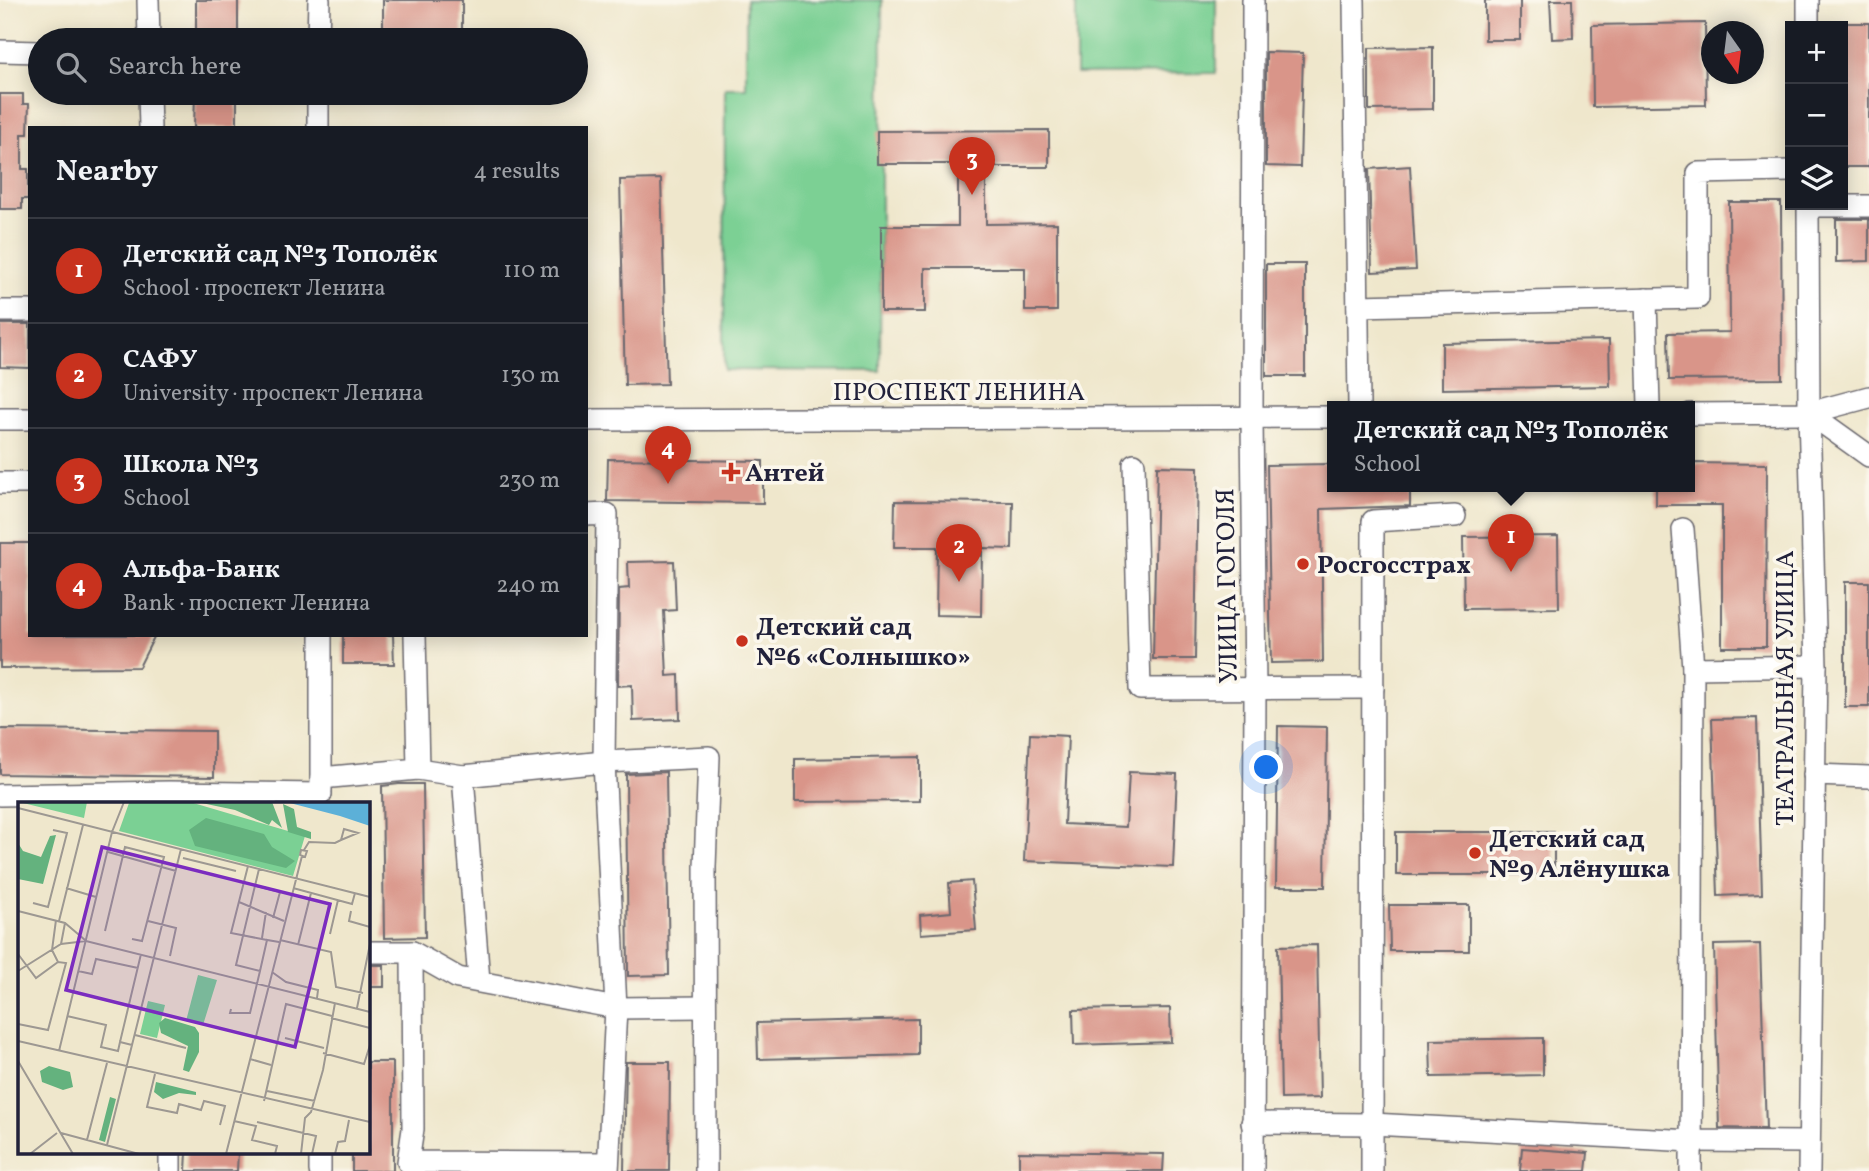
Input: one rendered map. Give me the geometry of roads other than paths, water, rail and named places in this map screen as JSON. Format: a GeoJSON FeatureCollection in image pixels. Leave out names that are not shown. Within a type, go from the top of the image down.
{"type":"FeatureCollection","features":[{"type":"Feature","properties":{"kind":"street"},"geometry":{"type":"LineString","coordinates":[[148,0],[149,28]]}},
{"type":"Feature","properties":{"kind":"street"},"geometry":{"type":"LineString","coordinates":[[318,28],[319,0]]}},
{"type":"Feature","properties":{"kind":"street","name":"УЛИЦА ГОГОЛЯ"},"geometry":{"type":"LineString","coordinates":[[1253,1171],[1254,0]]}},
{"type":"Feature","properties":{"kind":"street"},"geometry":{"type":"LineString","coordinates":[[1354,0],[1359,401]]}},
{"type":"Feature","properties":{"kind":"street"},"geometry":{"type":"LineString","coordinates":[[1808,0],[1808,21]]}},
{"type":"Feature","properties":{"kind":"street"},"geometry":{"type":"LineString","coordinates":[[0,51],[28,52]]}},
{"type":"Feature","properties":{"kind":"street"},"geometry":{"type":"LineString","coordinates":[[149,105],[150,126]]}},
{"type":"Feature","properties":{"kind":"street"},"geometry":{"type":"LineString","coordinates":[[317,126],[318,105]]}},
{"type":"Feature","properties":{"kind":"street"},"geometry":{"type":"LineString","coordinates":[[1358,306],[1698,298],[1698,173],[1785,171]]}},
{"type":"Feature","properties":{"kind":"street"},"geometry":{"type":"LineString","coordinates":[[1848,206],[1869,206]]}},
{"type":"Feature","properties":{"kind":"street","name":"ТЕАТРАЛЬНАЯ УЛИЦА"},"geometry":{"type":"LineString","coordinates":[[1808,210],[1809,413],[1816,666],[1808,1171]]}},
{"type":"Feature","properties":{"kind":"street"},"geometry":{"type":"LineString","coordinates":[[1646,299],[1649,401]]}},
{"type":"Feature","properties":{"kind":"street"},"geometry":{"type":"LineString","coordinates":[[0,311],[28,311]]}},
{"type":"Feature","properties":{"kind":"street"},"geometry":{"type":"LineString","coordinates":[[1695,414],[1809,413],[1869,397]]}},
{"type":"Feature","properties":{"kind":"street"},"geometry":{"type":"LineString","coordinates":[[1809,413],[1869,456]]}},
{"type":"Feature","properties":{"kind":"street","name":"ПРОСПЕКТ ЛЕНИНА"},"geometry":{"type":"LineString","coordinates":[[588,420],[1327,417]]}},
{"type":"Feature","properties":{"kind":"street"},"geometry":{"type":"LineString","coordinates":[[0,419],[28,419]]}},
{"type":"Feature","properties":{"kind":"street"},"geometry":{"type":"LineString","coordinates":[[1134,464],[1140,689],[1373,688]]}},
{"type":"Feature","properties":{"kind":"street"},"geometry":{"type":"LineString","coordinates":[[0,483],[28,484]]}},
{"type":"Feature","properties":{"kind":"street"},"geometry":{"type":"LineString","coordinates":[[412,952],[413,1129],[408,1166],[608,1167],[615,1008],[604,762],[607,514],[588,515]]}},
{"type":"Feature","properties":{"kind":"street"},"geometry":{"type":"LineString","coordinates":[[1372,1171],[1373,521],[1455,516]]}},
{"type":"Feature","properties":{"kind":"street"},"geometry":{"type":"LineString","coordinates":[[1683,529],[1693,668],[1691,1171]]}},
{"type":"Feature","properties":{"kind":"street"},"geometry":{"type":"LineString","coordinates":[[321,637],[321,792]]}},
{"type":"Feature","properties":{"kind":"street"},"geometry":{"type":"LineString","coordinates":[[415,637],[418,769]]}},
{"type":"Feature","properties":{"kind":"street"},"geometry":{"type":"LineString","coordinates":[[1693,668],[1816,666]]}},
{"type":"Feature","properties":{"kind":"street"},"geometry":{"type":"LineString","coordinates":[[0,794],[169,798],[321,792],[418,769],[463,776],[604,762],[709,757],[705,867],[706,1171]]}},
{"type":"Feature","properties":{"kind":"street"},"geometry":{"type":"LineString","coordinates":[[1814,775],[1869,777]]}},
{"type":"Feature","properties":{"kind":"street"},"geometry":{"type":"LineString","coordinates":[[463,776],[479,981]]}},
{"type":"Feature","properties":{"kind":"street"},"geometry":{"type":"LineString","coordinates":[[369,952],[412,952],[458,978],[615,1008],[704,1007]]}},
{"type":"Feature","properties":{"kind":"street"},"geometry":{"type":"LineString","coordinates":[[1252,1123],[1372,1124],[1692,1141],[1808,1142]]}},
{"type":"Feature","properties":{"kind":"place","name":"Школа №3"},"geometry":{"type":"Point","coordinates":[972,195]}},
{"type":"Feature","properties":{"kind":"place","name":"Антей"},"geometry":{"type":"Point","coordinates":[731,472]}},
{"type":"Feature","properties":{"kind":"place","name":"Альфа-Банк"},"geometry":{"type":"Point","coordinates":[668,484]}},
{"type":"Feature","properties":{"kind":"place","name":"Росгосстрах"},"geometry":{"type":"Point","coordinates":[1303,564]}},
{"type":"Feature","properties":{"kind":"place","name":"Детский сад №3 Тополёк"},"geometry":{"type":"Point","coordinates":[1511,572]}},
{"type":"Feature","properties":{"kind":"place","name":"САФУ"},"geometry":{"type":"Point","coordinates":[959,582]}},
{"type":"Feature","properties":{"kind":"place","name":"Детский сад №6 «Солнышко»"},"geometry":{"type":"Point","coordinates":[742,641]}},
{"type":"Feature","properties":{"kind":"place","name":"Детский сад №9 Алёнушка"},"geometry":{"type":"Point","coordinates":[1475,853]}}]}
